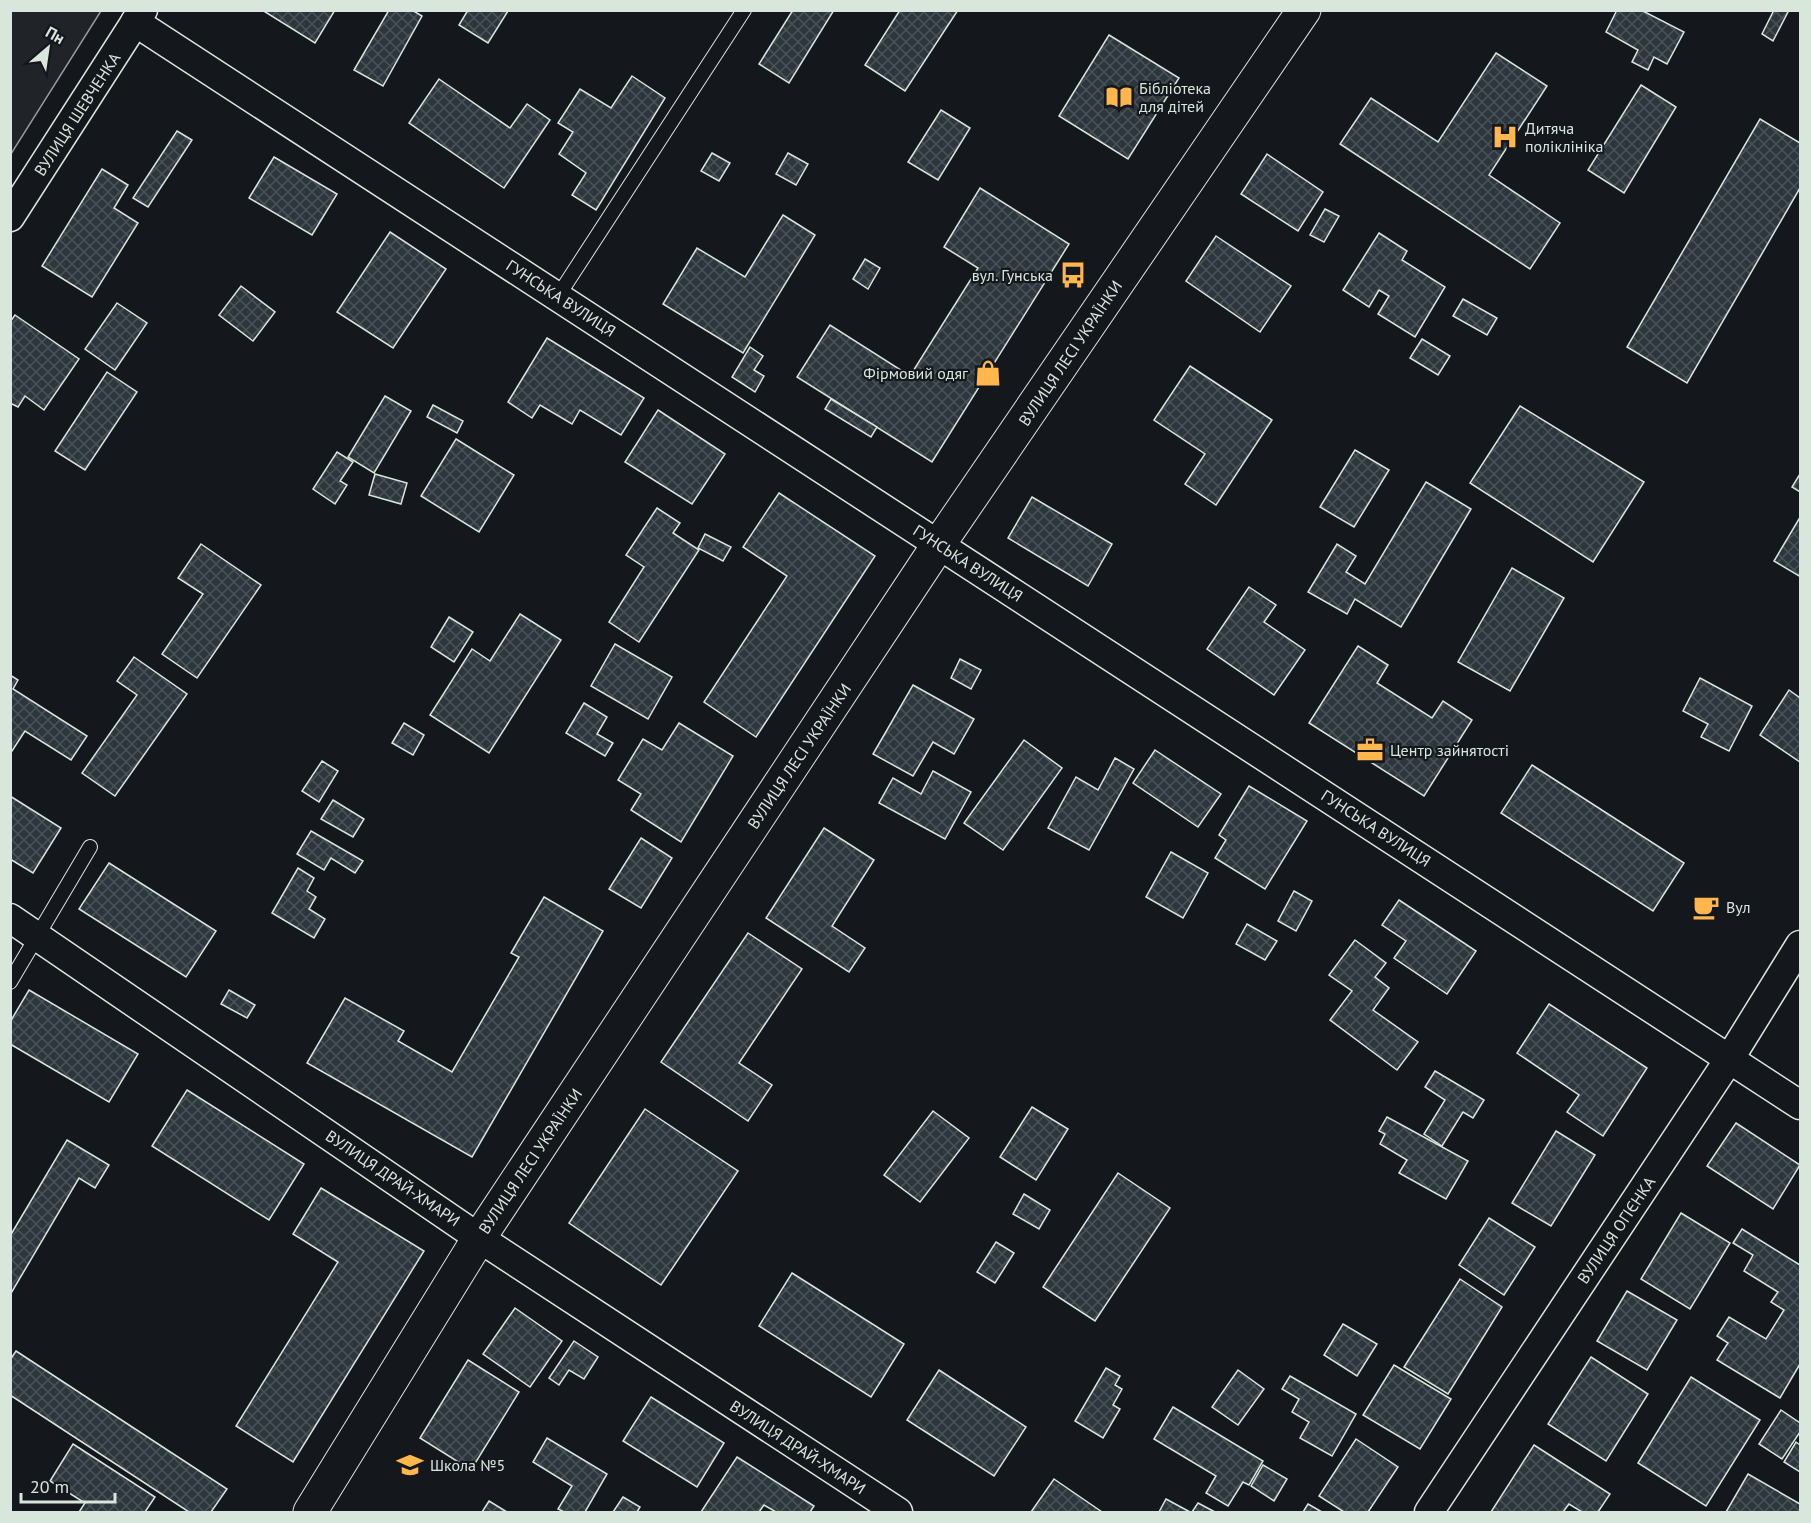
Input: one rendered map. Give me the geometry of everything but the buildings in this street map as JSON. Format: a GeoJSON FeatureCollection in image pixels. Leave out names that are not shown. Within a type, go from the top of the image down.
{"type":"FeatureCollection","features":[{"type":"Feature","properties":{"kind":"street","name":"ВУЛИЦЯ ЛЕСІ УКРАЇНКИ"},"geometry":{"type":"LineString","coordinates":[[310,1512],[479,1238],[939,544],[1304,10]]}},
{"type":"Feature","properties":{"kind":"street","name":"ГУНСЬКА ВУЛИЦЯ"},"geometry":{"type":"LineString","coordinates":[[139,16],[558,296],[1800,1105]]}},
{"type":"Feature","properties":{"kind":"street","name":"ВУЛИЦЯ ШЕВЧЕНКА"},"geometry":{"type":"LineString","coordinates":[[10,217],[139,16]]}},
{"type":"Feature","properties":{"kind":"street","name":"ВУЛИЦЯ ДРАЙ-ХМАРИ"},"geometry":{"type":"LineString","coordinates":[[10,918],[479,1238],[898,1512]]}},
{"type":"Feature","properties":{"kind":"street","name":"ВУЛИЦЯ ОГІЄНКА"},"geometry":{"type":"LineString","coordinates":[[1429,1512],[1730,1058],[1800,945]]}},
{"type":"Feature","properties":{"kind":"lane"},"geometry":{"type":"LineString","coordinates":[[558,296],[744,10]]}},
{"type":"Feature","properties":{"kind":"lane"},"geometry":{"type":"LineString","coordinates":[[10,982],[90,847]]}},
{"type":"Feature","properties":{"kind":"shaded area"},"geometry":{"type":"Polygon","coordinates":[[[10,11],[101,11],[11,154],[10,11]]]}},
{"type":"Feature","properties":{"kind":"place","name":"Бібліотека для дітей"},"geometry":{"type":"Point","coordinates":[1119,97]}},
{"type":"Feature","properties":{"kind":"place","name":"Дитяча поліклініка"},"geometry":{"type":"Point","coordinates":[1505,137]}},
{"type":"Feature","properties":{"kind":"place","name":"вул. Гунська"},"geometry":{"type":"Point","coordinates":[1073,275]}},
{"type":"Feature","properties":{"kind":"place","name":"Фірмовий одяг"},"geometry":{"type":"Point","coordinates":[988,373]}},
{"type":"Feature","properties":{"kind":"place","name":"Центр зайнятості"},"geometry":{"type":"Point","coordinates":[1370,750]}},
{"type":"Feature","properties":{"kind":"place","name":"Вул"},"geometry":{"type":"Point","coordinates":[1706,907]}},
{"type":"Feature","properties":{"kind":"place","name":"Школа №5"},"geometry":{"type":"Point","coordinates":[410,1465]}}]}
